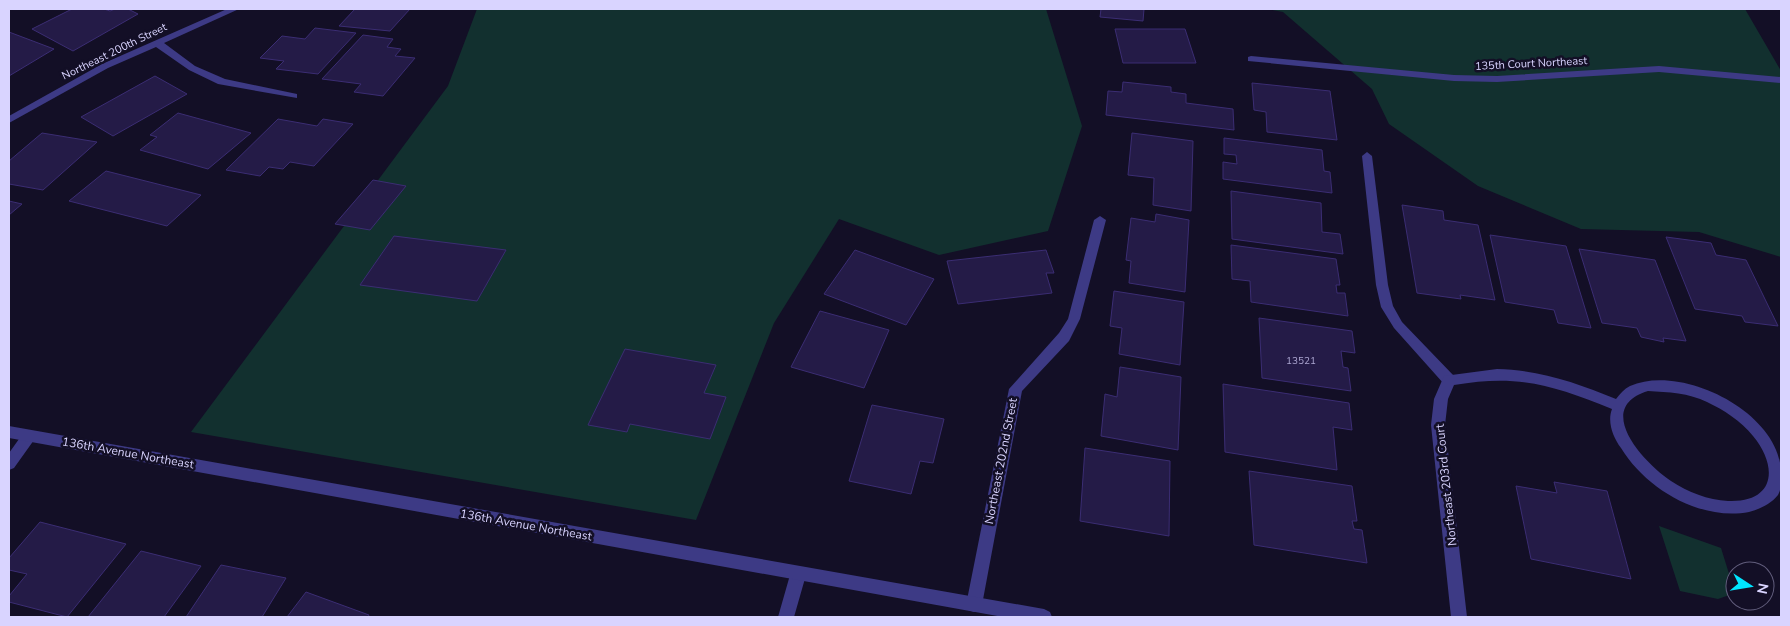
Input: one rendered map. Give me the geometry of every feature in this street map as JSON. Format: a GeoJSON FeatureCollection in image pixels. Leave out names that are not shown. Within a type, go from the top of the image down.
{"type":"FeatureCollection","features":[{"type":"Feature","properties":{"kind":"street","name":"Northeast 200th Street"},"geometry":{"type":"LineString","coordinates":[[9,120],[105,66],[234,9]]}},
{"type":"Feature","properties":{"kind":"street"},"geometry":{"type":"LineString","coordinates":[[157,43],[192,68],[222,82],[293,96]]}},
{"type":"Feature","properties":{"kind":"street","name":"135th Court Northeast"},"geometry":{"type":"LineString","coordinates":[[1251,59],[1454,78],[1497,79],[1659,69],[1781,80]]}},
{"type":"Feature","properties":{"kind":"street"},"geometry":{"type":"LineString","coordinates":[[1367,156],[1382,284],[1387,307],[1398,325],[1449,380],[1481,373],[1515,373],[1558,381],[1619,406]]}},
{"type":"Feature","properties":{"kind":"street","name":"Northeast 202nd Street"},"geometry":{"type":"LineString","coordinates":[[974,605],[1016,389],[1064,337],[1074,320],[1100,220]]}},
{"type":"Feature","properties":{"kind":"street","name":"Northeast 203rd Court"},"geometry":{"type":"LineString","coordinates":[[1449,380],[1442,399],[1438,425],[1459,617]]}},
{"type":"Feature","properties":{"kind":"street"},"geometry":{"type":"LineString","coordinates":[[1648,386],[1694,391],[1719,401],[1742,416],[1760,435],[1773,454],[1778,473],[1774,490],[1760,502],[1739,507],[1713,505],[1685,496],[1658,480],[1636,461],[1622,440],[1617,420],[1619,406],[1630,392],[1648,386]]}},
{"type":"Feature","properties":{"kind":"street","name":"136th Avenue Northeast"},"geometry":{"type":"LineString","coordinates":[[9,432],[798,575],[1044,617]]}},
{"type":"Feature","properties":{"kind":"street"},"geometry":{"type":"LineString","coordinates":[[9,464],[28,436]]}},
{"type":"Feature","properties":{"kind":"street"},"geometry":{"type":"LineString","coordinates":[[786,617],[798,575]]}},
{"type":"Feature","properties":{"kind":"green space"},"geometry":{"type":"Polygon","coordinates":[[[477,9],[1046,9],[1082,126],[1048,231],[939,255],[839,219],[774,323],[696,520],[191,432],[448,86],[477,9]]]}},
{"type":"Feature","properties":{"kind":"green space"},"geometry":{"type":"Polygon","coordinates":[[[1267,9],[1745,9],[1781,71],[1781,257],[1699,232],[1581,229],[1478,186],[1389,124],[1372,89],[1283,12],[1267,9]]]}},
{"type":"Feature","properties":{"kind":"green space"},"geometry":{"type":"Polygon","coordinates":[[[1659,526],[1721,548],[1725,561],[1725,597],[1718,599],[1680,591],[1659,526]]]}},
{"type":"Feature","properties":{"kind":"building"},"geometry":{"type":"Polygon","coordinates":[[[72,9],[104,9],[110,11],[128,9],[138,14],[73,51],[32,29],[72,9]]]}},
{"type":"Feature","properties":{"kind":"building"},"geometry":{"type":"Polygon","coordinates":[[[355,9],[410,9],[390,31],[339,26],[355,9]]]}},
{"type":"Feature","properties":{"kind":"building"},"geometry":{"type":"Polygon","coordinates":[[[1101,9],[1144,9],[1143,21],[1100,17],[1101,9]]]}},
{"type":"Feature","properties":{"kind":"building"},"geometry":{"type":"Polygon","coordinates":[[[315,28],[356,33],[318,74],[276,69],[284,61],[260,58],[282,36],[305,39],[315,28]]]}},
{"type":"Feature","properties":{"kind":"building"},"geometry":{"type":"Polygon","coordinates":[[[1115,29],[1185,29],[1196,63],[1123,63],[1115,29]]]}},
{"type":"Feature","properties":{"kind":"building"},"geometry":{"type":"Polygon","coordinates":[[[9,32],[54,49],[9,76],[9,32]]]}},
{"type":"Feature","properties":{"kind":"building"},"geometry":{"type":"Polygon","coordinates":[[[363,35],[393,39],[387,47],[401,49],[395,56],[415,58],[383,96],[354,92],[361,84],[322,79],[363,35]]]}},
{"type":"Feature","properties":{"kind":"building"},"geometry":{"type":"Polygon","coordinates":[[[155,76],[187,94],[113,136],[81,117],[155,76]]]}},
{"type":"Feature","properties":{"kind":"building"},"geometry":{"type":"Polygon","coordinates":[[[1123,82],[1171,87],[1171,92],[1186,94],[1186,103],[1233,109],[1234,130],[1106,115],[1108,91],[1122,92],[1123,82]]]}},
{"type":"Feature","properties":{"kind":"building"},"geometry":{"type":"Polygon","coordinates":[[[1252,83],[1330,91],[1337,140],[1267,132],[1266,112],[1254,110],[1252,83]]]}},
{"type":"Feature","properties":{"kind":"building"},"geometry":{"type":"Polygon","coordinates":[[[178,113],[251,133],[208,169],[140,150],[157,137],[150,135],[178,113]]]}},
{"type":"Feature","properties":{"kind":"building"},"geometry":{"type":"Polygon","coordinates":[[[278,119],[317,126],[323,119],[353,124],[314,166],[290,162],[283,169],[269,167],[260,176],[226,170],[278,119]]]}},
{"type":"Feature","properties":{"kind":"building"},"geometry":{"type":"Polygon","coordinates":[[[42,133],[97,142],[43,190],[9,184],[9,161],[42,133]]]}},
{"type":"Feature","properties":{"kind":"building"},"geometry":{"type":"Polygon","coordinates":[[[1132,133],[1193,141],[1191,211],[1153,205],[1154,178],[1128,175],[1132,133]]]}},
{"type":"Feature","properties":{"kind":"building"},"geometry":{"type":"Polygon","coordinates":[[[1224,138],[1322,150],[1324,171],[1330,172],[1332,193],[1223,179],[1223,162],[1237,164],[1236,155],[1224,154],[1224,138]]]}},
{"type":"Feature","properties":{"kind":"building"},"geometry":{"type":"Polygon","coordinates":[[[106,171],[201,195],[167,226],[69,201],[106,171]]]}},
{"type":"Feature","properties":{"kind":"building"},"geometry":{"type":"Polygon","coordinates":[[[373,180],[406,186],[370,230],[335,224],[373,180]]]}},
{"type":"Feature","properties":{"kind":"building"},"geometry":{"type":"Polygon","coordinates":[[[1231,191],[1321,203],[1322,232],[1340,234],[1343,254],[1232,239],[1231,191]]]}},
{"type":"Feature","properties":{"kind":"building"},"geometry":{"type":"Polygon","coordinates":[[[9,201],[22,204],[9,215],[9,201]]]}},
{"type":"Feature","properties":{"kind":"building"},"geometry":{"type":"Polygon","coordinates":[[[1402,205],[1443,211],[1444,220],[1478,225],[1495,300],[1460,295],[1461,299],[1417,293],[1402,205]]]}},
{"type":"Feature","properties":{"kind":"building"},"geometry":{"type":"Polygon","coordinates":[[[1156,214],[1189,220],[1185,292],[1129,283],[1131,261],[1126,260],[1131,218],[1155,222],[1156,214]]]}},
{"type":"Feature","properties":{"kind":"building"},"geometry":{"type":"Polygon","coordinates":[[[1490,235],[1566,246],[1591,328],[1558,323],[1554,310],[1505,302],[1490,235]]]}},
{"type":"Feature","properties":{"kind":"building"},"geometry":{"type":"Polygon","coordinates":[[[394,236],[506,250],[477,301],[360,285],[394,236]]]}},
{"type":"Feature","properties":{"kind":"building"},"geometry":{"type":"Polygon","coordinates":[[[1666,237],[1711,243],[1716,255],[1746,260],[1778,326],[1745,322],[1742,316],[1695,309],[1666,237]]]}},
{"type":"Feature","properties":{"kind":"building"},"geometry":{"type":"Polygon","coordinates":[[[1231,245],[1336,259],[1340,285],[1336,285],[1337,293],[1345,293],[1348,316],[1251,302],[1250,281],[1232,279],[1231,245]]]}},
{"type":"Feature","properties":{"kind":"building"},"geometry":{"type":"Polygon","coordinates":[[[1579,249],[1655,260],[1686,341],[1663,338],[1664,342],[1641,337],[1637,328],[1602,323],[1579,249]]]}},
{"type":"Feature","properties":{"kind":"building"},"geometry":{"type":"Polygon","coordinates":[[[855,250],[934,279],[906,325],[824,294],[855,250]]]}},
{"type":"Feature","properties":{"kind":"building"},"geometry":{"type":"Polygon","coordinates":[[[1046,250],[1054,273],[1046,273],[1052,293],[958,304],[947,261],[1046,250]]]}},
{"type":"Feature","properties":{"kind":"building"},"geometry":{"type":"Polygon","coordinates":[[[1114,291],[1184,302],[1180,365],[1119,354],[1122,328],[1110,326],[1114,291]]]}},
{"type":"Feature","properties":{"kind":"building"},"geometry":{"type":"Polygon","coordinates":[[[820,311],[889,330],[864,388],[791,367],[820,311]]]}},
{"type":"Feature","properties":{"kind":"building"},"geometry":{"type":"Polygon","coordinates":[[[1259,318],[1352,331],[1355,353],[1341,351],[1343,367],[1348,368],[1351,391],[1262,378],[1259,318]]]}},
{"type":"Feature","properties":{"kind":"building"},"geometry":{"type":"Polygon","coordinates":[[[625,349],[716,365],[704,393],[726,397],[710,439],[630,424],[627,432],[588,425],[625,349]]]}},
{"type":"Feature","properties":{"kind":"building"},"geometry":{"type":"Polygon","coordinates":[[[1120,367],[1181,377],[1178,450],[1101,436],[1105,394],[1117,397],[1120,367]]]}},
{"type":"Feature","properties":{"kind":"building"},"geometry":{"type":"Polygon","coordinates":[[[1223,384],[1349,403],[1352,430],[1333,427],[1337,470],[1225,452],[1223,384]]]}},
{"type":"Feature","properties":{"kind":"building"},"geometry":{"type":"Polygon","coordinates":[[[872,405],[944,419],[933,463],[920,461],[911,494],[849,481],[872,405]]]}},
{"type":"Feature","properties":{"kind":"building"},"geometry":{"type":"Polygon","coordinates":[[[1085,448],[1170,461],[1169,536],[1080,521],[1085,448]]]}},
{"type":"Feature","properties":{"kind":"building"},"geometry":{"type":"Polygon","coordinates":[[[1249,471],[1352,486],[1357,521],[1352,521],[1354,529],[1362,530],[1367,563],[1254,545],[1249,471]]]}},
{"type":"Feature","properties":{"kind":"building"},"geometry":{"type":"Polygon","coordinates":[[[1554,482],[1607,491],[1631,579],[1531,559],[1516,486],[1557,493],[1554,482]]]}},
{"type":"Feature","properties":{"kind":"building"},"geometry":{"type":"Polygon","coordinates":[[[40,522],[126,544],[67,617],[9,602],[9,596],[27,574],[9,570],[9,558],[40,522]]]}},
{"type":"Feature","properties":{"kind":"building"},"geometry":{"type":"Polygon","coordinates":[[[141,551],[201,566],[164,617],[88,617],[141,551]]]}},
{"type":"Feature","properties":{"kind":"building"},"geometry":{"type":"Polygon","coordinates":[[[221,565],[286,578],[262,617],[186,617],[221,565]]]}},
{"type":"Feature","properties":{"kind":"building"},"geometry":{"type":"Polygon","coordinates":[[[306,592],[369,615],[368,617],[287,617],[306,592]]]}}]}
